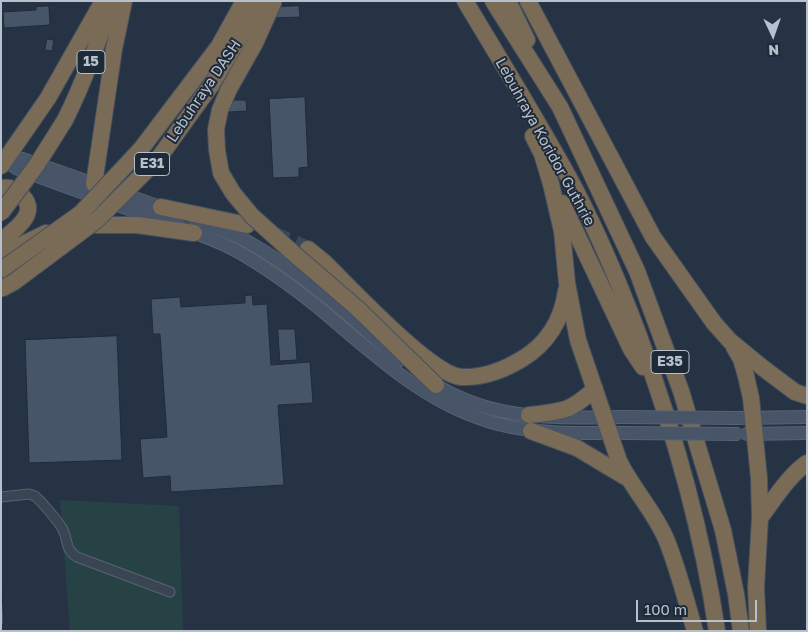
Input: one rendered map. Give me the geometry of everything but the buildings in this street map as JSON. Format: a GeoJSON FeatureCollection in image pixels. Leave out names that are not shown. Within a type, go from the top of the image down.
{"type":"FeatureCollection","features":[{"type":"Feature","properties":{"kind":"highway"},"geometry":{"type":"LineString","coordinates":[[4,162],[48,98],[103,1]]}},
{"type":"Feature","properties":{"kind":"highway","name":"15"},"geometry":{"type":"LineString","coordinates":[[1,213],[36,166],[65,120],[94,55],[112,1]]}},
{"type":"Feature","properties":{"kind":"highway"},"geometry":{"type":"LineString","coordinates":[[94,184],[114,49],[124,1]]}},
{"type":"Feature","properties":{"kind":"highway","name":"Lebuhraya DASH"},"geometry":{"type":"LineString","coordinates":[[1,270],[81,213],[141,149],[219,46],[244,1]]}},
{"type":"Feature","properties":{"kind":"highway","name":"Lebuhraya DASH"},"geometry":{"type":"LineString","coordinates":[[1,289],[14,282],[97,220],[158,159],[212,84],[261,1]]}},
{"type":"Feature","properties":{"kind":"highway"},"geometry":{"type":"LineString","coordinates":[[274,1],[255,43],[229,88],[220,110],[216,136],[221,173],[233,193],[252,216],[357,308],[436,386]]}},
{"type":"Feature","properties":{"kind":"highway"},"geometry":{"type":"LineString","coordinates":[[453,1],[542,154],[568,215],[631,349],[659,389]]}},
{"type":"Feature","properties":{"kind":"highway","name":"Lebuhraya Koridor Guthrie"},"geometry":{"type":"LineString","coordinates":[[465,1],[574,188],[618,280],[659,389],[697,528],[717,631]]}},
{"type":"Feature","properties":{"kind":"highway","name":"Lebuhraya Koridor Guthrie"},"geometry":{"type":"LineString","coordinates":[[493,1],[560,107],[637,271],[681,391],[723,530],[736,594],[741,631]]}},
{"type":"Feature","properties":{"kind":"highway"},"geometry":{"type":"LineString","coordinates":[[508,1],[560,107]]}},
{"type":"Feature","properties":{"kind":"highway"},"geometry":{"type":"LineString","coordinates":[[528,1],[653,237],[714,323],[730,341],[795,392],[807,396]]}},
{"type":"Feature","properties":{"kind":"highway"},"geometry":{"type":"LineString","coordinates":[[542,154],[562,231],[568,283],[578,340],[595,389],[613,417],[609,433],[619,460],[627,478],[649,507],[666,540],[695,631]]}},
{"type":"Feature","properties":{"kind":"highway"},"geometry":{"type":"LineString","coordinates":[[1,188],[8,187],[14,189],[25,197],[29,209],[20,225],[1,241]]}},
{"type":"Feature","properties":{"kind":"highway"},"geometry":{"type":"LineString","coordinates":[[161,207],[247,225]]}},
{"type":"Feature","properties":{"kind":"highway"},"geometry":{"type":"LineString","coordinates":[[1,255],[36,237],[58,229],[86,224],[137,225],[194,233]]}},
{"type":"Feature","properties":{"kind":"highway"},"geometry":{"type":"LineString","coordinates":[[308,249],[324,262],[420,355],[446,372],[459,377],[479,376],[496,372],[534,352],[548,338],[559,319],[568,283]]}},
{"type":"Feature","properties":{"kind":"highway"},"geometry":{"type":"LineString","coordinates":[[730,341],[741,359],[751,398],[746,426],[759,478],[760,518],[756,587],[758,631]]}},
{"type":"Feature","properties":{"kind":"highway"},"geometry":{"type":"LineString","coordinates":[[530,423],[574,407],[595,389]]}},
{"type":"Feature","properties":{"kind":"highway"},"geometry":{"type":"LineString","coordinates":[[530,423],[627,478]]}},
{"type":"Feature","properties":{"kind":"highway"},"geometry":{"type":"LineString","coordinates":[[760,518],[789,481],[807,463]]}},
{"type":"Feature","properties":{"kind":"main road"},"geometry":{"type":"LineString","coordinates":[[4,162],[23,159],[161,207],[243,239],[284,264],[354,319],[402,362],[436,386],[530,423],[549,417],[613,417],[746,426],[807,434]]}},
{"type":"Feature","properties":{"kind":"main road"},"geometry":{"type":"LineString","coordinates":[[4,162],[18,169],[234,249],[317,306],[400,375],[436,400],[498,424],[530,423],[627,434],[746,426],[807,417]]}},
{"type":"Feature","properties":{"kind":"street"},"geometry":{"type":"LineString","coordinates":[[1,497],[29,494],[35,496],[64,530],[68,549],[72,554],[170,592]]}},
{"type":"Feature","properties":{"kind":"green space"},"geometry":{"type":"Polygon","coordinates":[[[60,500],[179,506],[183,631],[70,631],[60,500]]]}},
{"type":"Feature","properties":{"kind":"tunnel"},"geometry":{"type":"LineString","coordinates":[[273,234],[308,249]]}}]}
